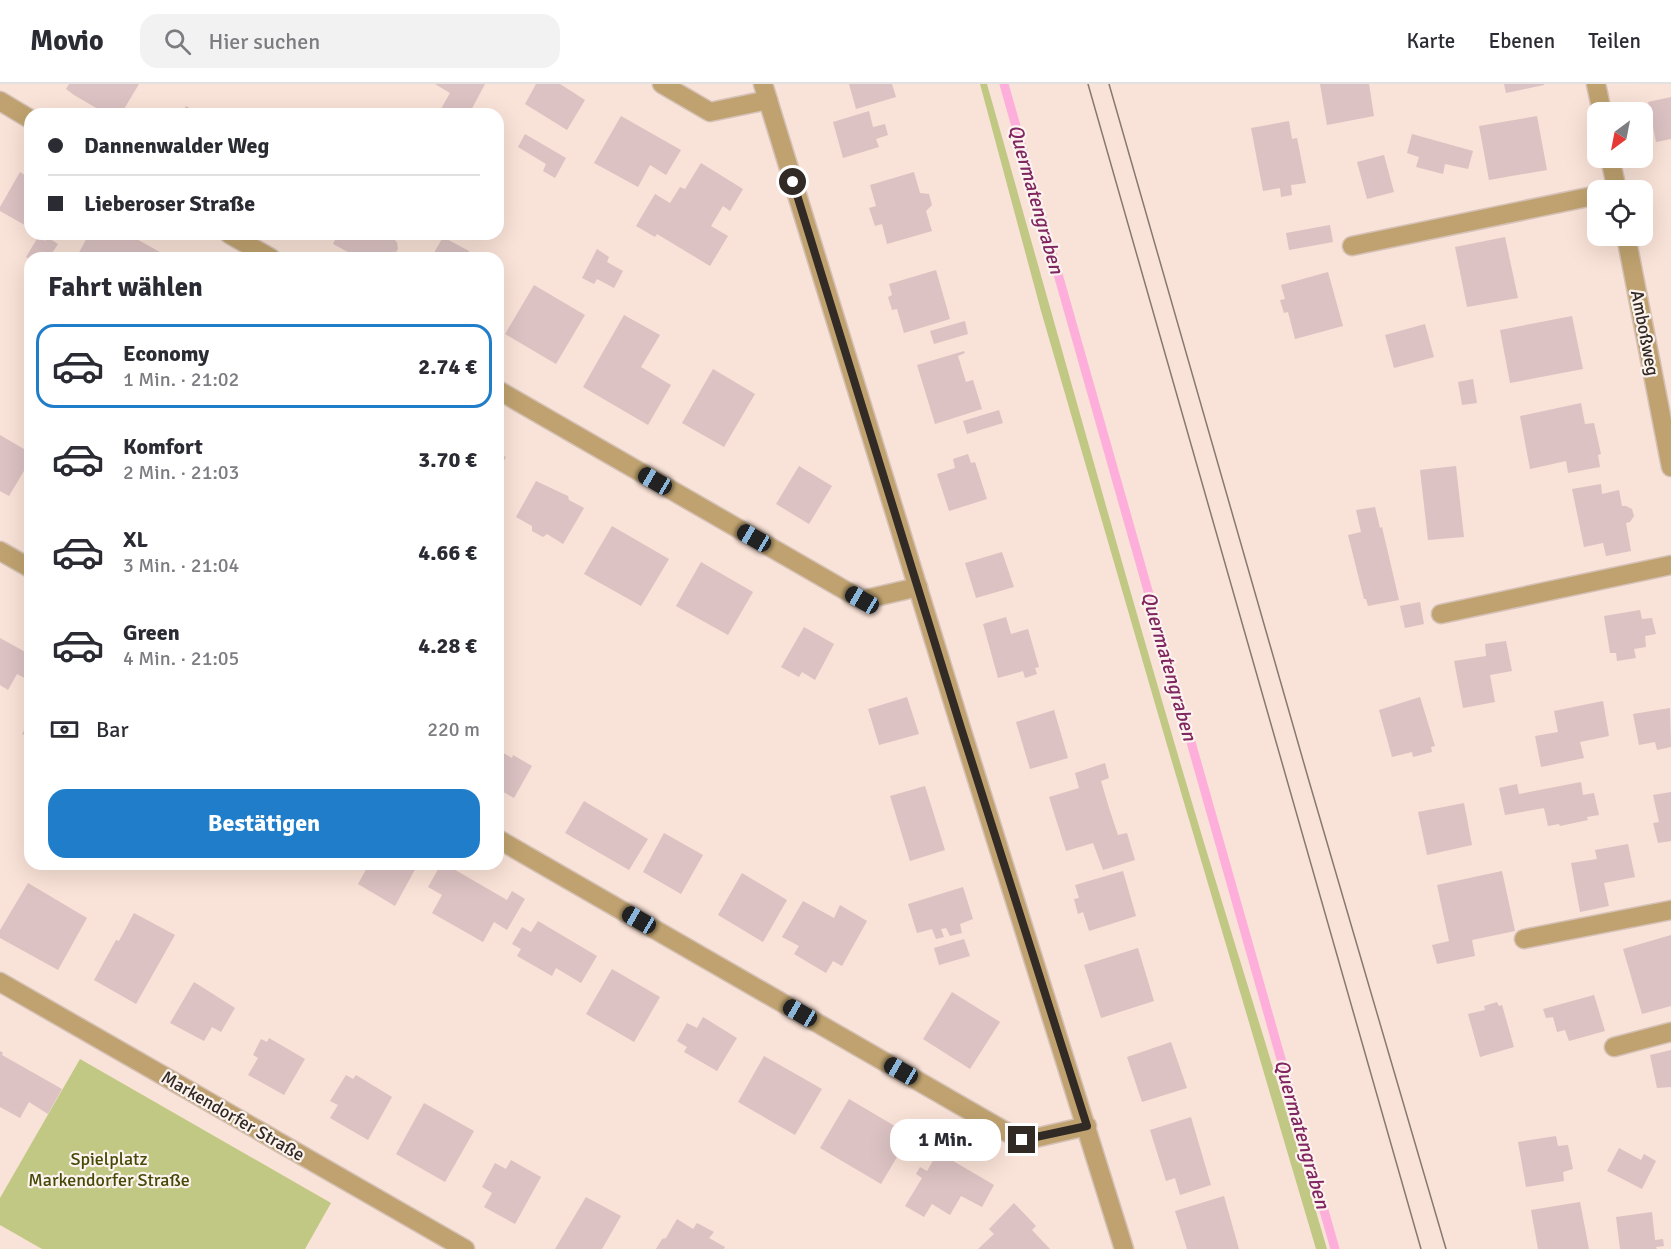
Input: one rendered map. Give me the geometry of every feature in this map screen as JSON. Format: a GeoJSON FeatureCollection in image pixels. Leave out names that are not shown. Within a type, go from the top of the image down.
{"type":"FeatureCollection","features":[{"type":"Feature","properties":{"kind":"street"},"geometry":{"type":"LineString","coordinates":[[662,84],[710,112],[766,92],[1124,1249]]}},
{"type":"Feature","properties":{"kind":"street"},"geometry":{"type":"LineString","coordinates":[[1596,84],[1600,102]]}},
{"type":"Feature","properties":{"kind":"street"},"geometry":{"type":"LineString","coordinates":[[0,101],[24,115]]}},
{"type":"Feature","properties":{"kind":"street"},"geometry":{"type":"LineString","coordinates":[[1352,246],[1587,197]]}},
{"type":"Feature","properties":{"kind":"street"},"geometry":{"type":"LineString","coordinates":[[240,240],[260,252]]}},
{"type":"Feature","properties":{"kind":"street","name":"Amboßweg"},"geometry":{"type":"LineString","coordinates":[[1628,246],[1671,466]]}},
{"type":"Feature","properties":{"kind":"street"},"geometry":{"type":"LineString","coordinates":[[504,393],[862,600],[918,587]]}},
{"type":"Feature","properties":{"kind":"street"},"geometry":{"type":"LineString","coordinates":[[0,551],[24,565]]}},
{"type":"Feature","properties":{"kind":"street"},"geometry":{"type":"LineString","coordinates":[[1441,614],[1671,565]]}},
{"type":"Feature","properties":{"kind":"street"},"geometry":{"type":"LineString","coordinates":[[504,841],[1022,1140],[1087,1126]]}},
{"type":"Feature","properties":{"kind":"street"},"geometry":{"type":"LineString","coordinates":[[1524,939],[1671,910]]}},
{"type":"Feature","properties":{"kind":"street","name":"Markendorfer Straße"},"geometry":{"type":"LineString","coordinates":[[0,982],[465,1249]]}},
{"type":"Feature","properties":{"kind":"street"},"geometry":{"type":"LineString","coordinates":[[1614,1047],[1671,1032]]}},
{"type":"Feature","properties":{"kind":"green space"},"geometry":{"type":"Polygon","coordinates":[[[980,84],[987,84],[1149,656],[1327,1249],[1316,1249],[1041,311],[980,84]]]}},
{"type":"Feature","properties":{"kind":"green space","name":"Spielplatz Markendorfer Straße"},"geometry":{"type":"Polygon","coordinates":[[[80,1059],[331,1203],[305,1249],[42,1249],[0,1225],[0,1198],[80,1059]]]}},
{"type":"Feature","properties":{"kind":"building"},"geometry":{"type":"Polygon","coordinates":[[[69,84],[139,84],[125,108],[96,108],[66,89],[69,84]]]}},
{"type":"Feature","properties":{"kind":"building"},"geometry":{"type":"Polygon","coordinates":[[[435,84],[485,84],[472,108],[441,108],[450,93],[435,84]]]}},
{"type":"Feature","properties":{"kind":"building"},"geometry":{"type":"Polygon","coordinates":[[[536,84],[560,84],[585,100],[567,130],[525,104],[536,84]]]}},
{"type":"Feature","properties":{"kind":"building"},"geometry":{"type":"Polygon","coordinates":[[[849,84],[892,84],[896,97],[856,109],[849,84]]]}},
{"type":"Feature","properties":{"kind":"building"},"geometry":{"type":"Polygon","coordinates":[[[1320,84],[1369,84],[1374,116],[1327,125],[1320,84]]]}},
{"type":"Feature","properties":{"kind":"building"},"geometry":{"type":"Polygon","coordinates":[[[1504,84],[1544,84],[1544,85],[1506,93],[1504,84]]]}},
{"type":"Feature","properties":{"kind":"building"},"geometry":{"type":"Polygon","coordinates":[[[1671,97],[1671,139],[1656,142],[1653,127],[1653,102],[1648,102],[1671,97]]]}},
{"type":"Feature","properties":{"kind":"building"},"geometry":{"type":"Polygon","coordinates":[[[869,111],[873,127],[885,124],[888,135],[876,139],[879,147],[843,158],[833,122],[869,111]]]}},
{"type":"Feature","properties":{"kind":"building"},"geometry":{"type":"Polygon","coordinates":[[[621,116],[681,150],[666,175],[650,165],[638,187],[594,163],[621,116]]]}},
{"type":"Feature","properties":{"kind":"building"},"geometry":{"type":"Polygon","coordinates":[[[1537,116],[1547,170],[1489,180],[1479,126],[1537,116]]]}},
{"type":"Feature","properties":{"kind":"building"},"geometry":{"type":"Polygon","coordinates":[[[1289,121],[1292,139],[1297,138],[1306,183],[1291,185],[1292,195],[1281,197],[1280,188],[1263,191],[1251,128],[1289,121]]]}},
{"type":"Feature","properties":{"kind":"building"},"geometry":{"type":"Polygon","coordinates":[[[525,134],[566,158],[555,178],[543,171],[546,164],[518,147],[525,134]]]}},
{"type":"Feature","properties":{"kind":"building"},"geometry":{"type":"Polygon","coordinates":[[[1412,134],[1473,151],[1468,169],[1445,164],[1443,174],[1416,167],[1419,157],[1407,153],[1412,134]]]}},
{"type":"Feature","properties":{"kind":"building"},"geometry":{"type":"Polygon","coordinates":[[[1384,155],[1394,192],[1367,199],[1357,162],[1384,155]]]}},
{"type":"Feature","properties":{"kind":"building"},"geometry":{"type":"Polygon","coordinates":[[[701,163],[743,189],[730,211],[723,206],[711,226],[728,236],[710,266],[657,234],[655,237],[636,226],[655,194],[670,203],[680,187],[685,189],[701,163]]]}},
{"type":"Feature","properties":{"kind":"building"},"geometry":{"type":"Polygon","coordinates":[[[20,172],[24,174],[24,225],[0,211],[0,207],[20,172]]]}},
{"type":"Feature","properties":{"kind":"building"},"geometry":{"type":"Polygon","coordinates":[[[914,172],[920,193],[929,194],[932,205],[926,211],[932,231],[887,244],[882,224],[875,226],[869,208],[876,206],[870,185],[914,172]]]}},
{"type":"Feature","properties":{"kind":"building"},"geometry":{"type":"Polygon","coordinates":[[[1330,225],[1333,242],[1289,250],[1286,233],[1330,225]]]}},
{"type":"Feature","properties":{"kind":"building"},"geometry":{"type":"Polygon","coordinates":[[[1505,237],[1518,298],[1467,307],[1455,247],[1505,237]]]}},
{"type":"Feature","properties":{"kind":"building"},"geometry":{"type":"Polygon","coordinates":[[[36,240],[52,240],[58,244],[53,252],[29,252],[36,240]]]}},
{"type":"Feature","properties":{"kind":"building"},"geometry":{"type":"Polygon","coordinates":[[[86,240],[139,240],[160,252],[79,252],[86,240]]]}},
{"type":"Feature","properties":{"kind":"building"},"geometry":{"type":"Polygon","coordinates":[[[335,240],[396,240],[398,249],[396,252],[348,252],[333,244],[335,240]]]}},
{"type":"Feature","properties":{"kind":"building"},"geometry":{"type":"Polygon","coordinates":[[[441,240],[449,240],[469,251],[468,252],[434,252],[441,240]]]}},
{"type":"Feature","properties":{"kind":"building"},"geometry":{"type":"Polygon","coordinates":[[[597,249],[609,257],[607,262],[623,271],[614,288],[597,279],[594,284],[582,278],[597,249]]]}},
{"type":"Feature","properties":{"kind":"building"},"geometry":{"type":"Polygon","coordinates":[[[936,270],[950,319],[904,333],[897,309],[892,310],[888,297],[892,295],[889,284],[936,270]]]}},
{"type":"Feature","properties":{"kind":"building"},"geometry":{"type":"Polygon","coordinates":[[[1328,272],[1343,326],[1295,339],[1288,312],[1284,313],[1280,300],[1285,299],[1281,285],[1328,272]]]}},
{"type":"Feature","properties":{"kind":"building"},"geometry":{"type":"Polygon","coordinates":[[[534,285],[585,315],[556,364],[505,334],[534,285]]]}},
{"type":"Feature","properties":{"kind":"building"},"geometry":{"type":"Polygon","coordinates":[[[624,315],[660,335],[641,367],[671,385],[648,425],[583,387],[624,315]]]}},
{"type":"Feature","properties":{"kind":"building"},"geometry":{"type":"Polygon","coordinates":[[[1572,316],[1583,369],[1510,383],[1500,330],[1572,316]]]}},
{"type":"Feature","properties":{"kind":"building"},"geometry":{"type":"Polygon","coordinates":[[[965,321],[968,334],[934,344],[930,331],[965,321]]]}},
{"type":"Feature","properties":{"kind":"building"},"geometry":{"type":"Polygon","coordinates":[[[1425,324],[1434,357],[1394,368],[1385,335],[1425,324]]]}},
{"type":"Feature","properties":{"kind":"building"},"geometry":{"type":"Polygon","coordinates":[[[964,351],[965,353],[958,356],[966,382],[973,380],[982,409],[935,424],[917,365],[964,351]]]}},
{"type":"Feature","properties":{"kind":"building"},"geometry":{"type":"Polygon","coordinates":[[[713,369],[755,394],[724,447],[682,423],[713,369]]]}},
{"type":"Feature","properties":{"kind":"building"},"geometry":{"type":"Polygon","coordinates":[[[1473,379],[1477,403],[1462,405],[1458,382],[1473,379]]]}},
{"type":"Feature","properties":{"kind":"building"},"geometry":{"type":"Polygon","coordinates":[[[1581,403],[1585,424],[1594,423],[1601,454],[1598,455],[1600,467],[1568,473],[1566,461],[1530,469],[1520,416],[1581,403]]]}},
{"type":"Feature","properties":{"kind":"building"},"geometry":{"type":"Polygon","coordinates":[[[999,410],[1003,423],[967,434],[963,421],[999,410]]]}},
{"type":"Feature","properties":{"kind":"building"},"geometry":{"type":"Polygon","coordinates":[[[0,435],[24,449],[24,471],[9,496],[0,491],[0,435]]]}},
{"type":"Feature","properties":{"kind":"building"},"geometry":{"type":"Polygon","coordinates":[[[968,454],[971,463],[975,462],[987,499],[949,511],[937,474],[955,468],[953,459],[968,454]]]}},
{"type":"Feature","properties":{"kind":"building"},"geometry":{"type":"Polygon","coordinates":[[[799,466],[832,486],[809,524],[776,504],[799,466]]]}},
{"type":"Feature","properties":{"kind":"building"},"geometry":{"type":"Polygon","coordinates":[[[1456,466],[1464,537],[1428,540],[1420,470],[1456,466]]]}},
{"type":"Feature","properties":{"kind":"building"},"geometry":{"type":"Polygon","coordinates":[[[536,481],[568,496],[569,500],[584,508],[563,544],[547,534],[543,537],[532,531],[532,526],[516,517],[536,481]]]}},
{"type":"Feature","properties":{"kind":"building"},"geometry":{"type":"Polygon","coordinates":[[[1601,484],[1602,494],[1619,490],[1622,506],[1632,509],[1634,516],[1630,522],[1626,523],[1631,551],[1606,556],[1603,543],[1584,547],[1572,489],[1601,484]]]}},
{"type":"Feature","properties":{"kind":"building"},"geometry":{"type":"Polygon","coordinates":[[[1375,507],[1399,600],[1368,606],[1364,599],[1348,535],[1361,532],[1356,510],[1375,507]]]}},
{"type":"Feature","properties":{"kind":"building"},"geometry":{"type":"Polygon","coordinates":[[[612,526],[669,559],[641,606],[584,574],[612,526]]]}},
{"type":"Feature","properties":{"kind":"building"},"geometry":{"type":"Polygon","coordinates":[[[1002,552],[1014,587],[976,598],[965,563],[1002,552]]]}},
{"type":"Feature","properties":{"kind":"building"},"geometry":{"type":"Polygon","coordinates":[[[701,562],[753,592],[728,635],[676,606],[701,562]]]}},
{"type":"Feature","properties":{"kind":"building"},"geometry":{"type":"Polygon","coordinates":[[[1420,602],[1424,624],[1405,628],[1400,606],[1420,602]]]}},
{"type":"Feature","properties":{"kind":"building"},"geometry":{"type":"Polygon","coordinates":[[[1640,610],[1642,619],[1652,618],[1656,634],[1645,636],[1646,647],[1634,649],[1636,658],[1617,661],[1616,653],[1610,653],[1604,616],[1640,610]]]}},
{"type":"Feature","properties":{"kind":"building"},"geometry":{"type":"Polygon","coordinates":[[[1006,617],[1011,634],[1028,629],[1039,667],[1035,668],[1037,674],[1025,678],[1023,671],[998,678],[983,624],[1006,617]]]}},
{"type":"Feature","properties":{"kind":"building"},"geometry":{"type":"Polygon","coordinates":[[[804,627],[834,644],[815,680],[802,672],[799,677],[781,667],[804,627]]]}},
{"type":"Feature","properties":{"kind":"building"},"geometry":{"type":"Polygon","coordinates":[[[0,638],[24,651],[24,678],[17,674],[8,690],[0,685],[0,638]]]}},
{"type":"Feature","properties":{"kind":"building"},"geometry":{"type":"Polygon","coordinates":[[[1506,641],[1512,671],[1490,675],[1495,702],[1463,708],[1454,661],[1486,656],[1485,644],[1506,641]]]}},
{"type":"Feature","properties":{"kind":"building"},"geometry":{"type":"Polygon","coordinates":[[[907,697],[919,734],[879,745],[868,709],[907,697]]]}},
{"type":"Feature","properties":{"kind":"building"},"geometry":{"type":"Polygon","coordinates":[[[1420,697],[1435,746],[1431,747],[1432,752],[1413,757],[1412,752],[1392,757],[1379,710],[1420,697]]]}},
{"type":"Feature","properties":{"kind":"building"},"geometry":{"type":"Polygon","coordinates":[[[1603,701],[1609,736],[1580,742],[1584,758],[1541,767],[1535,736],[1558,732],[1554,711],[1603,701]]]}},
{"type":"Feature","properties":{"kind":"building"},"geometry":{"type":"Polygon","coordinates":[[[1670,708],[1671,747],[1657,750],[1655,742],[1639,745],[1633,714],[1670,708]]]}},
{"type":"Feature","properties":{"kind":"building"},"geometry":{"type":"Polygon","coordinates":[[[1054,710],[1068,758],[1030,769],[1016,722],[1054,710]]]}},
{"type":"Feature","properties":{"kind":"building"},"geometry":{"type":"Polygon","coordinates":[[[504,753],[512,758],[513,755],[532,766],[514,798],[504,792],[504,753]]]}},
{"type":"Feature","properties":{"kind":"building"},"geometry":{"type":"Polygon","coordinates":[[[1105,763],[1109,778],[1101,781],[1109,808],[1118,835],[1127,833],[1135,860],[1103,870],[1093,843],[1066,851],[1049,797],[1079,788],[1075,773],[1105,763]]]}},
{"type":"Feature","properties":{"kind":"building"},"geometry":{"type":"Polygon","coordinates":[[[1581,782],[1583,795],[1594,793],[1599,815],[1587,817],[1588,820],[1548,826],[1544,808],[1505,815],[1499,788],[1517,784],[1519,794],[1581,782]]]}},
{"type":"Feature","properties":{"kind":"building"},"geometry":{"type":"Polygon","coordinates":[[[925,786],[945,850],[910,861],[890,796],[925,786]]]}},
{"type":"Feature","properties":{"kind":"building"},"geometry":{"type":"Polygon","coordinates":[[[1671,792],[1671,841],[1658,843],[1653,823],[1659,822],[1653,795],[1671,792]]]}},
{"type":"Feature","properties":{"kind":"building"},"geometry":{"type":"Polygon","coordinates":[[[584,801],[648,839],[629,870],[565,833],[584,801]]]}},
{"type":"Feature","properties":{"kind":"building"},"geometry":{"type":"Polygon","coordinates":[[[1464,803],[1472,845],[1427,855],[1418,812],[1464,803]]]}},
{"type":"Feature","properties":{"kind":"building"},"geometry":{"type":"Polygon","coordinates":[[[664,833],[703,855],[681,894],[643,872],[664,833]]]}},
{"type":"Feature","properties":{"kind":"building"},"geometry":{"type":"Polygon","coordinates":[[[1628,844],[1635,877],[1604,883],[1609,906],[1580,912],[1571,863],[1597,859],[1595,850],[1628,844]]]}},
{"type":"Feature","properties":{"kind":"building"},"geometry":{"type":"Polygon","coordinates":[[[366,870],[415,870],[395,906],[358,884],[366,870]]]}},
{"type":"Feature","properties":{"kind":"building"},"geometry":{"type":"Polygon","coordinates":[[[438,870],[455,870],[507,900],[512,891],[525,899],[507,930],[494,922],[483,942],[432,913],[442,895],[428,887],[438,870]]]}},
{"type":"Feature","properties":{"kind":"building"},"geometry":{"type":"Polygon","coordinates":[[[1123,871],[1136,916],[1089,931],[1083,912],[1078,914],[1074,899],[1079,898],[1075,885],[1123,871]]]}},
{"type":"Feature","properties":{"kind":"building"},"geometry":{"type":"Polygon","coordinates":[[[1502,871],[1515,931],[1472,940],[1475,956],[1437,964],[1432,945],[1449,941],[1437,885],[1502,871]]]}},
{"type":"Feature","properties":{"kind":"building"},"geometry":{"type":"Polygon","coordinates":[[[742,873],[787,900],[763,942],[718,915],[742,873]]]}},
{"type":"Feature","properties":{"kind":"building"},"geometry":{"type":"Polygon","coordinates":[[[28,883],[87,918],[58,970],[0,938],[0,930],[28,883]]]}},
{"type":"Feature","properties":{"kind":"building"},"geometry":{"type":"Polygon","coordinates":[[[963,887],[973,919],[960,924],[962,933],[950,936],[946,928],[941,929],[944,937],[936,939],[932,929],[917,933],[908,904],[963,887]]]}},
{"type":"Feature","properties":{"kind":"building"},"geometry":{"type":"Polygon","coordinates":[[[803,901],[834,918],[840,905],[867,921],[842,966],[833,961],[826,973],[794,954],[799,946],[782,937],[803,901]]]}},
{"type":"Feature","properties":{"kind":"building"},"geometry":{"type":"Polygon","coordinates":[[[134,913],[175,935],[136,1004],[94,980],[134,913]]]}},
{"type":"Feature","properties":{"kind":"building"},"geometry":{"type":"Polygon","coordinates":[[[538,921],[597,956],[581,983],[556,968],[552,976],[517,956],[521,949],[512,944],[522,927],[531,932],[538,921]]]}},
{"type":"Feature","properties":{"kind":"building"},"geometry":{"type":"Polygon","coordinates":[[[1671,935],[1671,1006],[1642,1014],[1623,949],[1671,935]]]}},
{"type":"Feature","properties":{"kind":"building"},"geometry":{"type":"Polygon","coordinates":[[[964,939],[970,956],[939,965],[934,948],[964,939]]]}},
{"type":"Feature","properties":{"kind":"building"},"geometry":{"type":"Polygon","coordinates":[[[1138,948],[1154,1001],[1101,1018],[1084,965],[1138,948]]]}},
{"type":"Feature","properties":{"kind":"building"},"geometry":{"type":"Polygon","coordinates":[[[612,969],[660,997],[634,1042],[586,1014],[612,969]]]}},
{"type":"Feature","properties":{"kind":"building"},"geometry":{"type":"Polygon","coordinates":[[[194,982],[235,1008],[221,1032],[212,1027],[204,1041],[170,1023],[194,982]]]}},
{"type":"Feature","properties":{"kind":"building"},"geometry":{"type":"Polygon","coordinates":[[[952,992],[1000,1022],[970,1069],[923,1039],[952,992]]]}},
{"type":"Feature","properties":{"kind":"building"},"geometry":{"type":"Polygon","coordinates":[[[1594,995],[1605,1031],[1569,1041],[1565,1030],[1557,1032],[1553,1017],[1546,1018],[1543,1009],[1594,995]]]}},
{"type":"Feature","properties":{"kind":"building"},"geometry":{"type":"Polygon","coordinates":[[[1497,1002],[1499,1006],[1502,1005],[1514,1047],[1480,1057],[1468,1014],[1485,1010],[1484,1006],[1497,1002]]]}},
{"type":"Feature","properties":{"kind":"building"},"geometry":{"type":"Polygon","coordinates":[[[703,1017],[737,1038],[717,1071],[684,1052],[687,1047],[677,1041],[687,1023],[697,1028],[703,1017]]]}},
{"type":"Feature","properties":{"kind":"building"},"geometry":{"type":"Polygon","coordinates":[[[269,1038],[305,1059],[284,1095],[248,1075],[258,1058],[253,1055],[261,1039],[267,1042],[269,1038]]]}},
{"type":"Feature","properties":{"kind":"building"},"geometry":{"type":"Polygon","coordinates":[[[1171,1042],[1187,1088],[1142,1102],[1127,1057],[1171,1042]]]}},
{"type":"Feature","properties":{"kind":"building"},"geometry":{"type":"Polygon","coordinates":[[[1671,1050],[1671,1087],[1657,1088],[1650,1055],[1671,1050]]]}},
{"type":"Feature","properties":{"kind":"building"},"geometry":{"type":"Polygon","coordinates":[[[0,1051],[2,1055],[62,1089],[48,1114],[29,1102],[20,1118],[0,1107],[0,1051]]]}},
{"type":"Feature","properties":{"kind":"building"},"geometry":{"type":"Polygon","coordinates":[[[764,1056],[822,1089],[795,1135],[738,1102],[764,1056]]]}},
{"type":"Feature","properties":{"kind":"building"},"geometry":{"type":"Polygon","coordinates":[[[346,1075],[353,1079],[356,1075],[392,1097],[368,1140],[330,1118],[338,1105],[330,1101],[346,1075]]]}},
{"type":"Feature","properties":{"kind":"building"},"geometry":{"type":"Polygon","coordinates":[[[849,1099],[910,1135],[881,1184],[820,1148],[849,1099]]]}},
{"type":"Feature","properties":{"kind":"building"},"geometry":{"type":"Polygon","coordinates":[[[424,1103],[474,1131],[445,1182],[396,1154],[424,1103]]]}},
{"type":"Feature","properties":{"kind":"building"},"geometry":{"type":"Polygon","coordinates":[[[1191,1117],[1211,1185],[1180,1195],[1175,1178],[1166,1181],[1150,1130],[1191,1117]]]}},
{"type":"Feature","properties":{"kind":"building"},"geometry":{"type":"Polygon","coordinates":[[[1556,1136],[1558,1146],[1568,1145],[1573,1169],[1563,1172],[1564,1181],[1526,1187],[1518,1142],[1556,1136]]]}},
{"type":"Feature","properties":{"kind":"building"},"geometry":{"type":"Polygon","coordinates":[[[1619,1148],[1641,1160],[1644,1154],[1656,1161],[1642,1189],[1607,1171],[1619,1148]]]}},
{"type":"Feature","properties":{"kind":"building"},"geometry":{"type":"Polygon","coordinates":[[[938,1152],[994,1185],[982,1207],[961,1196],[950,1215],[932,1204],[924,1217],[905,1206],[922,1178],[916,1174],[920,1167],[927,1171],[938,1152]]]}},
{"type":"Feature","properties":{"kind":"building"},"geometry":{"type":"Polygon","coordinates":[[[511,1160],[541,1177],[515,1224],[484,1207],[492,1193],[482,1187],[495,1163],[506,1169],[511,1160]]]}},
{"type":"Feature","properties":{"kind":"building"},"geometry":{"type":"Polygon","coordinates":[[[1224,1196],[1239,1249],[1187,1249],[1175,1211],[1224,1196]]]}},
{"type":"Feature","properties":{"kind":"building"},"geometry":{"type":"Polygon","coordinates":[[[586,1197],[621,1216],[602,1249],[555,1249],[586,1197]]]}},
{"type":"Feature","properties":{"kind":"building"},"geometry":{"type":"Polygon","coordinates":[[[1580,1202],[1589,1249],[1538,1249],[1531,1210],[1580,1202]]]}},
{"type":"Feature","properties":{"kind":"building"},"geometry":{"type":"Polygon","coordinates":[[[1014,1203],[1036,1226],[1032,1230],[1050,1249],[978,1249],[994,1234],[989,1229],[1014,1203]]]}},
{"type":"Feature","properties":{"kind":"building"},"geometry":{"type":"Polygon","coordinates":[[[1652,1212],[1655,1240],[1663,1239],[1664,1246],[1656,1247],[1657,1249],[1620,1249],[1616,1217],[1652,1212]]]}},
{"type":"Feature","properties":{"kind":"building"},"geometry":{"type":"Polygon","coordinates":[[[677,1219],[693,1229],[697,1223],[714,1232],[709,1238],[725,1247],[724,1249],[656,1249],[662,1239],[666,1238],[677,1219]]]}},
{"type":"Feature","properties":{"kind":"waterway","name":"Quermatengraben"},"geometry":{"type":"LineString","coordinates":[[1004,84],[1335,1249]]}},
{"type":"Feature","properties":{"kind":"tram line"},"geometry":{"type":"LineString","coordinates":[[1088,84],[1421,1249]]}},
{"type":"Feature","properties":{"kind":"tram line"},"geometry":{"type":"LineString","coordinates":[[1109,84],[1446,1249]]}},
{"type":"Feature","properties":{"kind":"route"},"geometry":{"type":"LineString","coordinates":[[793,182],[961,728],[1087,1126],[1022,1140]]}}]}
